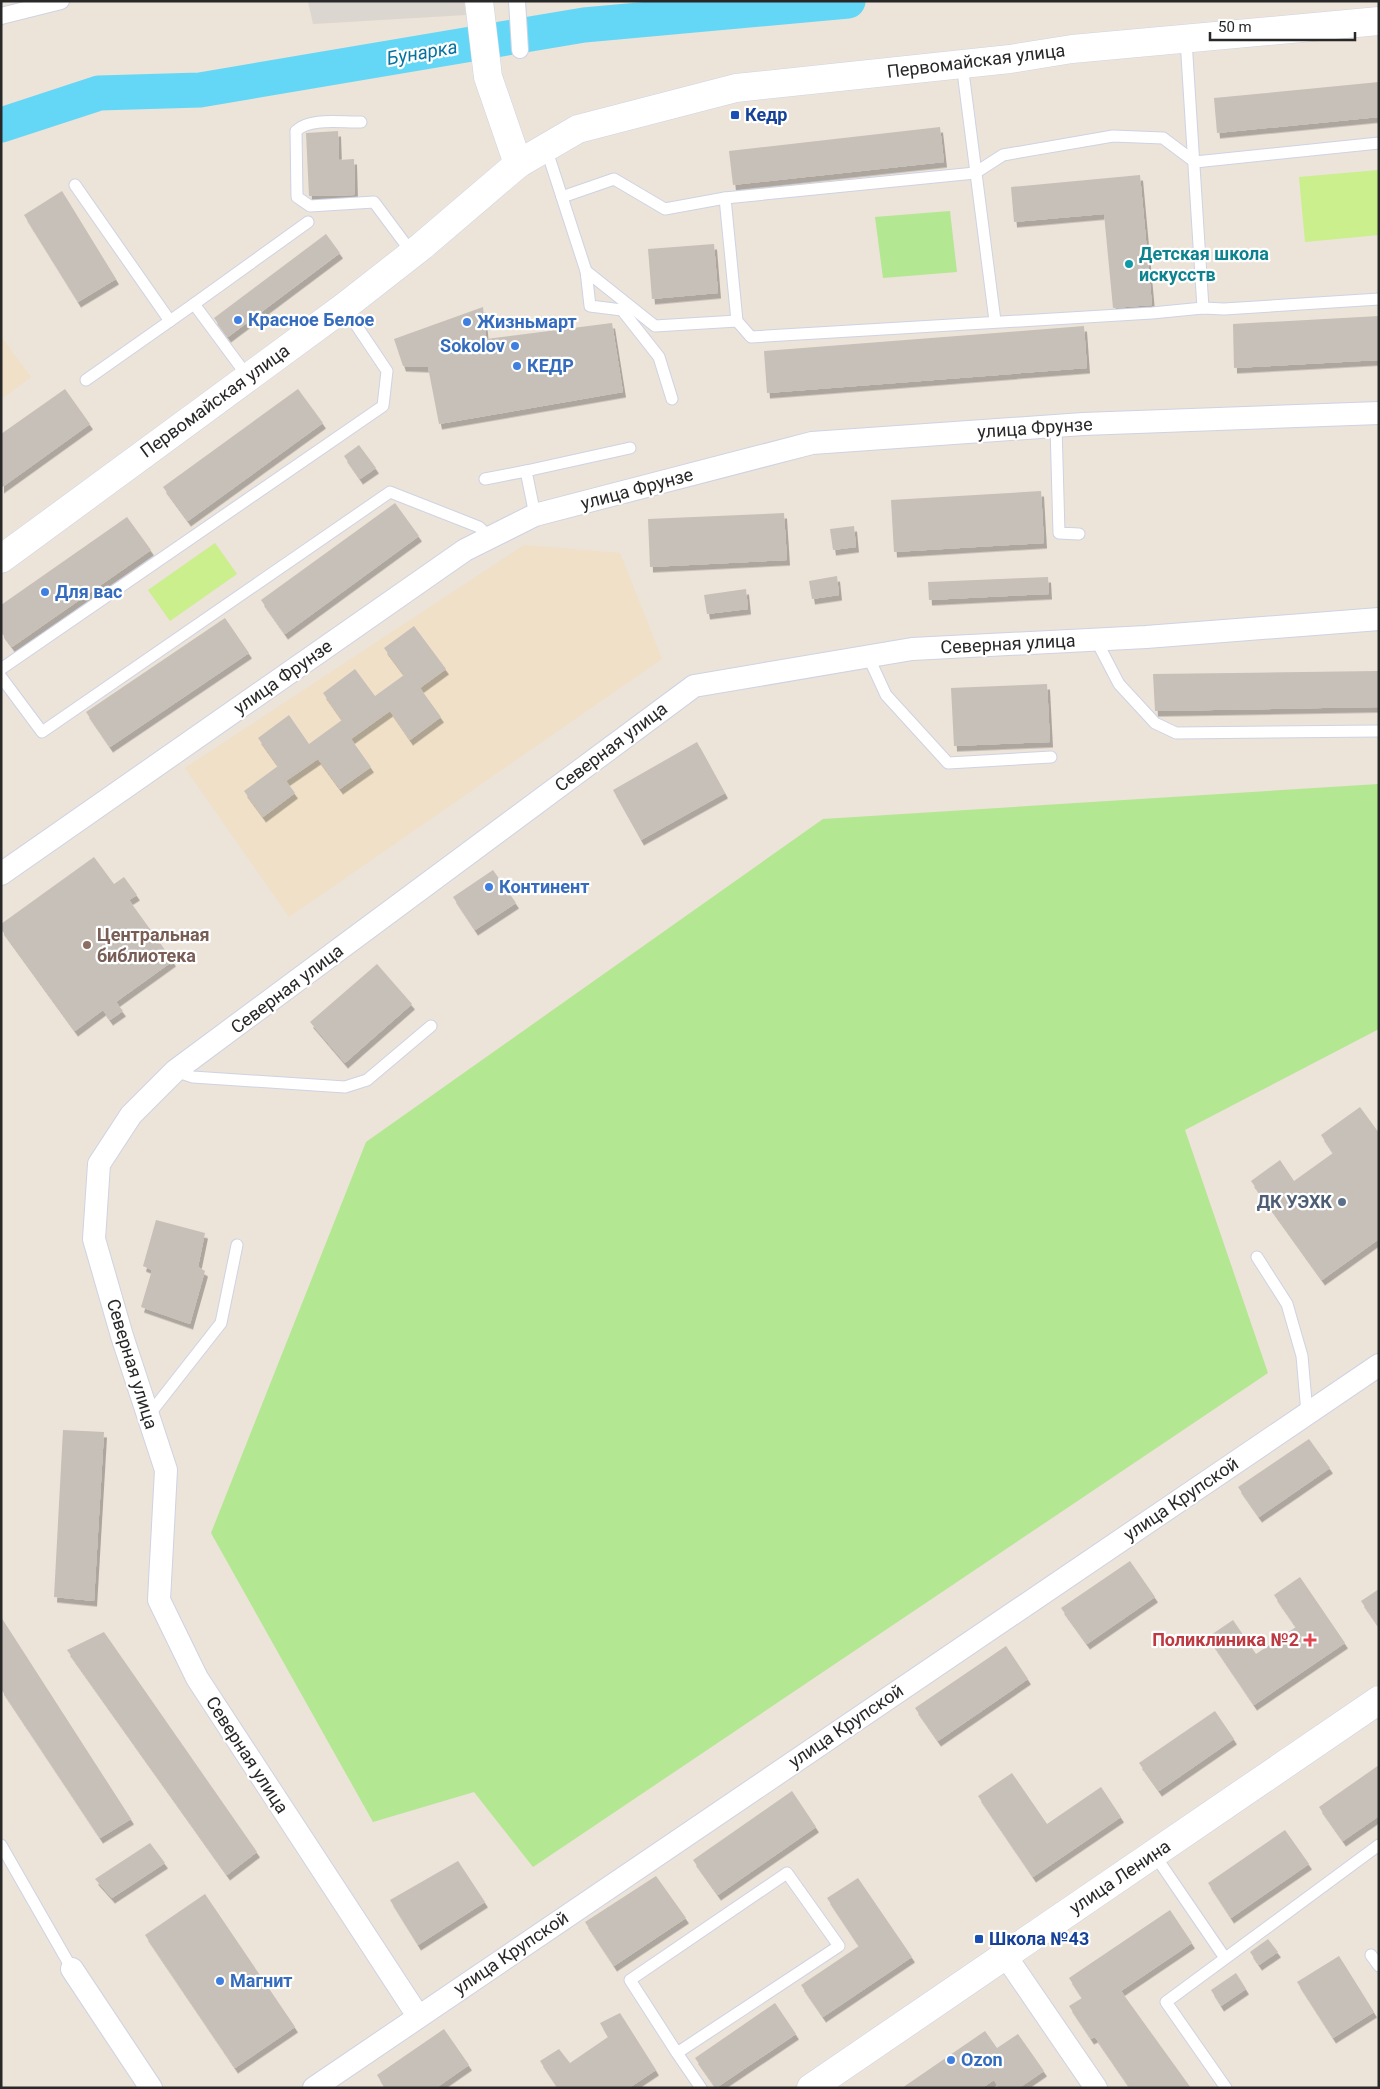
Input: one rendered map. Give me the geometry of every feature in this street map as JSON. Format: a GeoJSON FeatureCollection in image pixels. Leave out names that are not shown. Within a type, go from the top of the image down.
{"type":"FeatureCollection","features":[{"type":"Feature","properties":{"kind":"main road"},"geometry":{"type":"LineString","coordinates":[[479,1],[488,77],[518,164]]}},
{"type":"Feature","properties":{"kind":"main road","name":"Первомайская улица"},"geometry":{"type":"LineString","coordinates":[[1,559],[344,306],[412,254],[518,164],[546,146],[578,130],[736,88],[962,64],[1072,49],[1379,21]]}},
{"type":"Feature","properties":{"kind":"main road","name":"улица Ленина"},"geometry":{"type":"LineString","coordinates":[[811,2088],[1379,1700]]}},
{"type":"Feature","properties":{"kind":"street"},"geometry":{"type":"LineString","coordinates":[[1,16],[61,1]]}},
{"type":"Feature","properties":{"kind":"street"},"geometry":{"type":"LineString","coordinates":[[517,1],[520,50]]}},
{"type":"Feature","properties":{"kind":"street","name":"улица Фрунзе"},"geometry":{"type":"LineString","coordinates":[[1,874],[465,550],[535,516],[812,443],[1056,426],[1379,413]]}},
{"type":"Feature","properties":{"kind":"street","name":"Северная улица"},"geometry":{"type":"LineString","coordinates":[[418,2016],[196,1678],[159,1600],[166,1470],[94,1239],[99,1164],[131,1115],[175,1071],[694,686],[912,649],[1096,640],[1379,619]]}},
{"type":"Feature","properties":{"kind":"street","name":"улица Крупской"},"geometry":{"type":"LineString","coordinates":[[314,2088],[1379,1365]]}},
{"type":"Feature","properties":{"kind":"street"},"geometry":{"type":"LineString","coordinates":[[1005,1955],[1096,2088]]}},
{"type":"Feature","properties":{"kind":"street"},"geometry":{"type":"LineString","coordinates":[[72,1969],[151,2088]]}},
{"type":"Feature","properties":{"kind":"lane"},"geometry":{"type":"LineString","coordinates":[[1186,40],[1203,308]]}},
{"type":"Feature","properties":{"kind":"lane"},"geometry":{"type":"LineString","coordinates":[[962,64],[995,321]]}},
{"type":"Feature","properties":{"kind":"lane"},"geometry":{"type":"LineString","coordinates":[[361,122],[311,124],[301,126],[296,131],[297,197],[310,206],[374,202],[412,254]]}},
{"type":"Feature","properties":{"kind":"lane"},"geometry":{"type":"LineString","coordinates":[[562,197],[614,179],[665,209],[725,198],[975,173],[1003,154],[1113,136],[1163,138],[1195,162],[1379,143]]}},
{"type":"Feature","properties":{"kind":"lane"},"geometry":{"type":"LineString","coordinates":[[546,146],[586,271],[590,306],[622,310],[659,357],[672,399]]}},
{"type":"Feature","properties":{"kind":"lane"},"geometry":{"type":"LineString","coordinates":[[75,185],[170,321]]}},
{"type":"Feature","properties":{"kind":"lane"},"geometry":{"type":"LineString","coordinates":[[725,198],[737,321],[751,337],[1152,313],[1203,308],[1224,309],[1379,299]]}},
{"type":"Feature","properties":{"kind":"lane"},"geometry":{"type":"LineString","coordinates":[[86,380],[308,222]]}},
{"type":"Feature","properties":{"kind":"lane"},"geometry":{"type":"LineString","coordinates":[[586,271],[655,326],[737,321]]}},
{"type":"Feature","properties":{"kind":"lane"},"geometry":{"type":"LineString","coordinates":[[194,304],[248,377]]}},
{"type":"Feature","properties":{"kind":"lane"},"geometry":{"type":"LineString","coordinates":[[1,669],[383,406],[387,372],[344,306]]}},
{"type":"Feature","properties":{"kind":"lane"},"geometry":{"type":"LineString","coordinates":[[1056,426],[1059,533],[1079,534]]}},
{"type":"Feature","properties":{"kind":"lane"},"geometry":{"type":"LineString","coordinates":[[484,479],[630,448]]}},
{"type":"Feature","properties":{"kind":"lane"},"geometry":{"type":"LineString","coordinates":[[526,471],[535,516]]}},
{"type":"Feature","properties":{"kind":"lane"},"geometry":{"type":"LineString","coordinates":[[1,677],[42,732],[390,492],[479,527],[490,537]]}},
{"type":"Feature","properties":{"kind":"lane"},"geometry":{"type":"LineString","coordinates":[[1096,640],[1119,684],[1155,723],[1176,733],[1379,731]]}},
{"type":"Feature","properties":{"kind":"lane"},"geometry":{"type":"LineString","coordinates":[[868,656],[886,695],[948,763],[1051,757]]}},
{"type":"Feature","properties":{"kind":"lane"},"geometry":{"type":"LineString","coordinates":[[175,1071],[193,1077],[346,1087],[367,1080],[431,1026]]}},
{"type":"Feature","properties":{"kind":"lane"},"geometry":{"type":"LineString","coordinates":[[148,1416],[221,1323],[237,1245]]}},
{"type":"Feature","properties":{"kind":"lane"},"geometry":{"type":"LineString","coordinates":[[1257,1257],[1287,1304],[1302,1356],[1307,1414]]}},
{"type":"Feature","properties":{"kind":"lane"},"geometry":{"type":"LineString","coordinates":[[1,1845],[72,1969]]}},
{"type":"Feature","properties":{"kind":"lane"},"geometry":{"type":"LineString","coordinates":[[1226,2088],[1166,2002],[1379,1845]]}},
{"type":"Feature","properties":{"kind":"lane"},"geometry":{"type":"LineString","coordinates":[[1154,1854],[1226,1958]]}},
{"type":"Feature","properties":{"kind":"lane"},"geometry":{"type":"LineString","coordinates":[[677,2053],[838,1946],[787,1874],[630,1980],[677,2053],[702,2088]]}},
{"type":"Feature","properties":{"kind":"lane"},"geometry":{"type":"LineString","coordinates":[[1371,1956],[1379,1966]]}},
{"type":"Feature","properties":{"kind":"shaded area"},"geometry":{"type":"Polygon","coordinates":[[[308,1],[464,1],[466,15],[313,24],[308,1]]]}},
{"type":"Feature","properties":{"kind":"shaded area"},"geometry":{"type":"Polygon","coordinates":[[[1,337],[31,377],[1,399],[1,337]]]}},
{"type":"Feature","properties":{"kind":"shaded area"},"geometry":{"type":"Polygon","coordinates":[[[524,545],[620,553],[662,659],[289,917],[185,768],[524,545]]]}},
{"type":"Feature","properties":{"kind":"green space"},"geometry":{"type":"Polygon","coordinates":[[[1379,170],[1379,235],[1305,242],[1299,177],[1379,170]]]}},
{"type":"Feature","properties":{"kind":"green space"},"geometry":{"type":"Polygon","coordinates":[[[950,211],[957,272],[883,278],[875,217],[950,211]]]}},
{"type":"Feature","properties":{"kind":"green space"},"geometry":{"type":"Polygon","coordinates":[[[215,543],[237,574],[170,621],[148,590],[215,543]]]}},
{"type":"Feature","properties":{"kind":"green space"},"geometry":{"type":"Polygon","coordinates":[[[1379,784],[1379,1029],[1185,1130],[1268,1373],[533,1867],[474,1792],[373,1822],[211,1533],[366,1142],[823,819],[1379,784]]]}},
{"type":"Feature","properties":{"kind":"building"},"geometry":{"type":"Polygon","coordinates":[[[1379,82],[1379,117],[1217,133],[1214,98],[1379,82]]]}},
{"type":"Feature","properties":{"kind":"building"},"geometry":{"type":"Polygon","coordinates":[[[940,127],[944,162],[733,185],[729,151],[940,127]]]}},
{"type":"Feature","properties":{"kind":"building"},"geometry":{"type":"Polygon","coordinates":[[[338,131],[339,160],[354,159],[355,195],[309,196],[306,133],[338,131]]]}},
{"type":"Feature","properties":{"kind":"building","name":"Детская школа искусств"},"geometry":{"type":"Polygon","coordinates":[[[1140,175],[1152,305],[1113,308],[1104,214],[1014,222],[1011,187],[1140,175]]]}},
{"type":"Feature","properties":{"kind":"building"},"geometry":{"type":"Polygon","coordinates":[[[62,191],[116,279],[78,302],[24,215],[62,191]]]}},
{"type":"Feature","properties":{"kind":"building"},"geometry":{"type":"Polygon","coordinates":[[[326,234],[340,253],[228,337],[214,318],[326,234]]]}},
{"type":"Feature","properties":{"kind":"building"},"geometry":{"type":"Polygon","coordinates":[[[714,244],[718,293],[652,299],[648,249],[714,244]]]}},
{"type":"Feature","properties":{"kind":"building","name":"КЕДР"},"geometry":{"type":"Polygon","coordinates":[[[483,307],[486,339],[612,323],[623,392],[439,424],[428,367],[403,366],[394,339],[483,307]]]}},
{"type":"Feature","properties":{"kind":"building"},"geometry":{"type":"Polygon","coordinates":[[[1379,316],[1379,360],[1234,368],[1233,324],[1379,316]]]}},
{"type":"Feature","properties":{"kind":"building"},"geometry":{"type":"Polygon","coordinates":[[[1084,326],[1087,368],[767,393],[764,351],[1084,326]]]}},
{"type":"Feature","properties":{"kind":"building"},"geometry":{"type":"Polygon","coordinates":[[[65,389],[90,424],[1,488],[1,434],[65,389]]]}},
{"type":"Feature","properties":{"kind":"building"},"geometry":{"type":"Polygon","coordinates":[[[298,389],[323,423],[188,521],[163,487],[298,389]]]}},
{"type":"Feature","properties":{"kind":"building"},"geometry":{"type":"Polygon","coordinates":[[[359,445],[376,468],[360,479],[344,456],[359,445]]]}},
{"type":"Feature","properties":{"kind":"building"},"geometry":{"type":"Polygon","coordinates":[[[1041,491],[1044,543],[894,552],[891,500],[1041,491]]]}},
{"type":"Feature","properties":{"kind":"building"},"geometry":{"type":"Polygon","coordinates":[[[395,503],[419,536],[285,634],[261,600],[395,503]]]}},
{"type":"Feature","properties":{"kind":"building"},"geometry":{"type":"Polygon","coordinates":[[[784,513],[787,560],[650,567],[648,519],[784,513]]]}},
{"type":"Feature","properties":{"kind":"building"},"geometry":{"type":"Polygon","coordinates":[[[127,517],[151,550],[12,647],[1,632],[1,605],[127,517]]]}},
{"type":"Feature","properties":{"kind":"building"},"geometry":{"type":"Polygon","coordinates":[[[854,526],[856,547],[833,550],[830,529],[854,526]]]}},
{"type":"Feature","properties":{"kind":"building"},"geometry":{"type":"Polygon","coordinates":[[[837,576],[839,595],[812,599],[809,581],[837,576]]]}},
{"type":"Feature","properties":{"kind":"building"},"geometry":{"type":"Polygon","coordinates":[[[1048,577],[1049,594],[929,600],[928,582],[1048,577]]]}},
{"type":"Feature","properties":{"kind":"building"},"geometry":{"type":"Polygon","coordinates":[[[746,589],[748,609],[707,614],[704,595],[746,589]]]}},
{"type":"Feature","properties":{"kind":"building"},"geometry":{"type":"Polygon","coordinates":[[[225,618],[249,653],[110,747],[86,712],[225,618]]]}},
{"type":"Feature","properties":{"kind":"building"},"geometry":{"type":"Polygon","coordinates":[[[414,626],[446,669],[420,688],[441,717],[410,740],[390,711],[351,739],[371,767],[340,789],[318,759],[286,781],[295,793],[263,817],[244,791],[278,766],[258,738],[289,715],[309,744],[342,720],[323,693],[355,669],[375,696],[404,675],[384,648],[414,626]]]}},
{"type":"Feature","properties":{"kind":"building"},"geometry":{"type":"Polygon","coordinates":[[[1379,671],[1379,707],[1155,711],[1153,674],[1379,671]]]}},
{"type":"Feature","properties":{"kind":"building"},"geometry":{"type":"Polygon","coordinates":[[[1047,684],[1050,742],[954,746],[951,688],[1047,684]]]}},
{"type":"Feature","properties":{"kind":"building"},"geometry":{"type":"Polygon","coordinates":[[[697,742],[725,793],[641,840],[613,790],[697,742]]]}},
{"type":"Feature","properties":{"kind":"building","name":"Центральная библиотека"},"geometry":{"type":"Polygon","coordinates":[[[94,857],[114,884],[124,877],[137,895],[129,900],[173,961],[116,1002],[123,1011],[110,1020],[103,1010],[75,1031],[1,929],[1,924],[94,857]]]}},
{"type":"Feature","properties":{"kind":"building"},"geometry":{"type":"Polygon","coordinates":[[[493,870],[516,903],[475,930],[453,897],[493,870]]]}},
{"type":"Feature","properties":{"kind":"building"},"geometry":{"type":"Polygon","coordinates":[[[377,964],[412,1004],[345,1063],[310,1022],[377,964]]]}},
{"type":"Feature","properties":{"kind":"building"},"geometry":{"type":"Polygon","coordinates":[[[1360,1107],[1379,1133],[1379,1239],[1322,1280],[1251,1181],[1280,1160],[1294,1181],[1333,1153],[1321,1135],[1360,1107]]]}},
{"type":"Feature","properties":{"kind":"building"},"geometry":{"type":"Polygon","coordinates":[[[156,1220],[205,1233],[198,1267],[205,1271],[190,1324],[141,1307],[152,1270],[143,1266],[156,1220]]]}},
{"type":"Feature","properties":{"kind":"building"},"geometry":{"type":"Polygon","coordinates":[[[63,1430],[104,1432],[94,1601],[54,1597],[63,1430]]]}},
{"type":"Feature","properties":{"kind":"building"},"geometry":{"type":"Polygon","coordinates":[[[1309,1439],[1330,1468],[1259,1517],[1238,1487],[1309,1439]]]}},
{"type":"Feature","properties":{"kind":"building"},"geometry":{"type":"Polygon","coordinates":[[[1130,1561],[1155,1597],[1087,1644],[1061,1608],[1130,1561]]]}},
{"type":"Feature","properties":{"kind":"building","name":"Поликлиника №2"},"geometry":{"type":"Polygon","coordinates":[[[1300,1577],[1345,1643],[1254,1705],[1208,1637],[1233,1620],[1256,1654],[1296,1627],[1274,1595],[1300,1577]]]}},
{"type":"Feature","properties":{"kind":"building"},"geometry":{"type":"Polygon","coordinates":[[[1379,1589],[1379,1627],[1361,1601],[1379,1589]]]}},
{"type":"Feature","properties":{"kind":"building"},"geometry":{"type":"Polygon","coordinates":[[[1,1617],[131,1819],[100,1838],[1,1689],[1,1617]]]}},
{"type":"Feature","properties":{"kind":"building"},"geometry":{"type":"Polygon","coordinates":[[[104,1632],[257,1852],[227,1875],[67,1650],[104,1632]]]}},
{"type":"Feature","properties":{"kind":"building"},"geometry":{"type":"Polygon","coordinates":[[[1006,1646],[1028,1679],[938,1741],[915,1708],[1006,1646]]]}},
{"type":"Feature","properties":{"kind":"building"},"geometry":{"type":"Polygon","coordinates":[[[1215,1711],[1234,1739],[1159,1791],[1139,1763],[1215,1711]]]}},
{"type":"Feature","properties":{"kind":"building"},"geometry":{"type":"Polygon","coordinates":[[[1379,1765],[1379,1816],[1343,1841],[1319,1807],[1379,1765]]]}},
{"type":"Feature","properties":{"kind":"building"},"geometry":{"type":"Polygon","coordinates":[[[1012,1773],[1047,1824],[1101,1787],[1121,1817],[1033,1877],[978,1796],[1012,1773]]]}},
{"type":"Feature","properties":{"kind":"building"},"geometry":{"type":"Polygon","coordinates":[[[792,1791],[816,1827],[718,1895],[693,1860],[792,1791]]]}},
{"type":"Feature","properties":{"kind":"building"},"geometry":{"type":"Polygon","coordinates":[[[1285,1830],[1309,1864],[1231,1918],[1208,1883],[1285,1830]]]}},
{"type":"Feature","properties":{"kind":"building"},"geometry":{"type":"Polygon","coordinates":[[[150,1843],[165,1863],[112,1898],[95,1879],[150,1843]]]}},
{"type":"Feature","properties":{"kind":"building"},"geometry":{"type":"Polygon","coordinates":[[[458,1861],[485,1902],[418,1945],[390,1900],[458,1861]]]}},
{"type":"Feature","properties":{"kind":"building"},"geometry":{"type":"Polygon","coordinates":[[[656,1876],[686,1918],[614,1966],[585,1922],[656,1876]]]}},
{"type":"Feature","properties":{"kind":"building"},"geometry":{"type":"Polygon","coordinates":[[[858,1878],[912,1957],[823,2017],[801,1985],[859,1946],[827,1898],[858,1878]]]}},
{"type":"Feature","properties":{"kind":"building","name":"Магнит"},"geometry":{"type":"Polygon","coordinates":[[[205,1894],[295,2027],[235,2068],[145,1935],[205,1894]]]}},
{"type":"Feature","properties":{"kind":"building"},"geometry":{"type":"Polygon","coordinates":[[[1170,1910],[1192,1943],[1121,1991],[1191,2088],[1130,2088],[1095,2037],[1091,2039],[1069,2006],[1082,1998],[1069,1978],[1170,1910]]]}},
{"type":"Feature","properties":{"kind":"building"},"geometry":{"type":"Polygon","coordinates":[[[1268,1939],[1278,1952],[1259,1965],[1250,1952],[1268,1939]]]}},
{"type":"Feature","properties":{"kind":"building"},"geometry":{"type":"Polygon","coordinates":[[[1339,1956],[1374,2012],[1333,2038],[1297,1982],[1339,1956]]]}},
{"type":"Feature","properties":{"kind":"building"},"geometry":{"type":"Polygon","coordinates":[[[1236,1973],[1246,1989],[1221,2006],[1211,1990],[1236,1973]]]}},
{"type":"Feature","properties":{"kind":"building"},"geometry":{"type":"Polygon","coordinates":[[[775,2003],[796,2034],[716,2088],[695,2058],[775,2003]]]}},
{"type":"Feature","properties":{"kind":"building"},"geometry":{"type":"Polygon","coordinates":[[[620,2013],[656,2070],[629,2088],[558,2088],[540,2061],[559,2049],[570,2063],[608,2037],[600,2023],[620,2013]]]}},
{"type":"Feature","properties":{"kind":"building"},"geometry":{"type":"Polygon","coordinates":[[[444,2029],[469,2065],[436,2088],[385,2088],[377,2075],[444,2029]]]}},
{"type":"Feature","properties":{"kind":"building"},"geometry":{"type":"Polygon","coordinates":[[[985,2031],[997,2048],[1018,2034],[1044,2071],[1019,2088],[999,2088],[994,2080],[982,2088],[902,2088],[985,2031]]]}},
{"type":"Feature","properties":{"kind":"waterway","name":"Бунарка"},"geometry":{"type":"LineString","coordinates":[[1,125],[99,93],[200,90],[584,25],[848,1]]}},
{"type":"Feature","properties":{"kind":"place","name":"Кедр"},"geometry":{"type":"Point","coordinates":[735,115]}},
{"type":"Feature","properties":{"kind":"place","name":"Детская школа искусств"},"geometry":{"type":"Point","coordinates":[1129,264]}},
{"type":"Feature","properties":{"kind":"place","name":"Красное Белое"},"geometry":{"type":"Point","coordinates":[238,320]}},
{"type":"Feature","properties":{"kind":"place","name":"Жизньмарт"},"geometry":{"type":"Point","coordinates":[467,322]}},
{"type":"Feature","properties":{"kind":"place","name":"Sokolov"},"geometry":{"type":"Point","coordinates":[515,346]}},
{"type":"Feature","properties":{"kind":"place","name":"КЕДР"},"geometry":{"type":"Point","coordinates":[517,366]}},
{"type":"Feature","properties":{"kind":"place","name":"Для вас"},"geometry":{"type":"Point","coordinates":[45,592]}},
{"type":"Feature","properties":{"kind":"place","name":"Континент"},"geometry":{"type":"Point","coordinates":[489,887]}},
{"type":"Feature","properties":{"kind":"place","name":"Центральная библиотека"},"geometry":{"type":"Point","coordinates":[87,945]}},
{"type":"Feature","properties":{"kind":"place","name":"ДК УЭХК"},"geometry":{"type":"Point","coordinates":[1342,1202]}},
{"type":"Feature","properties":{"kind":"place","name":"Поликлиника №2"},"geometry":{"type":"Point","coordinates":[1310,1640]}},
{"type":"Feature","properties":{"kind":"place","name":"Школа №43"},"geometry":{"type":"Point","coordinates":[979,1939]}},
{"type":"Feature","properties":{"kind":"place","name":"Магнит"},"geometry":{"type":"Point","coordinates":[220,1981]}},
{"type":"Feature","properties":{"kind":"place","name":"Ozon"},"geometry":{"type":"Point","coordinates":[951,2060]}}]}
